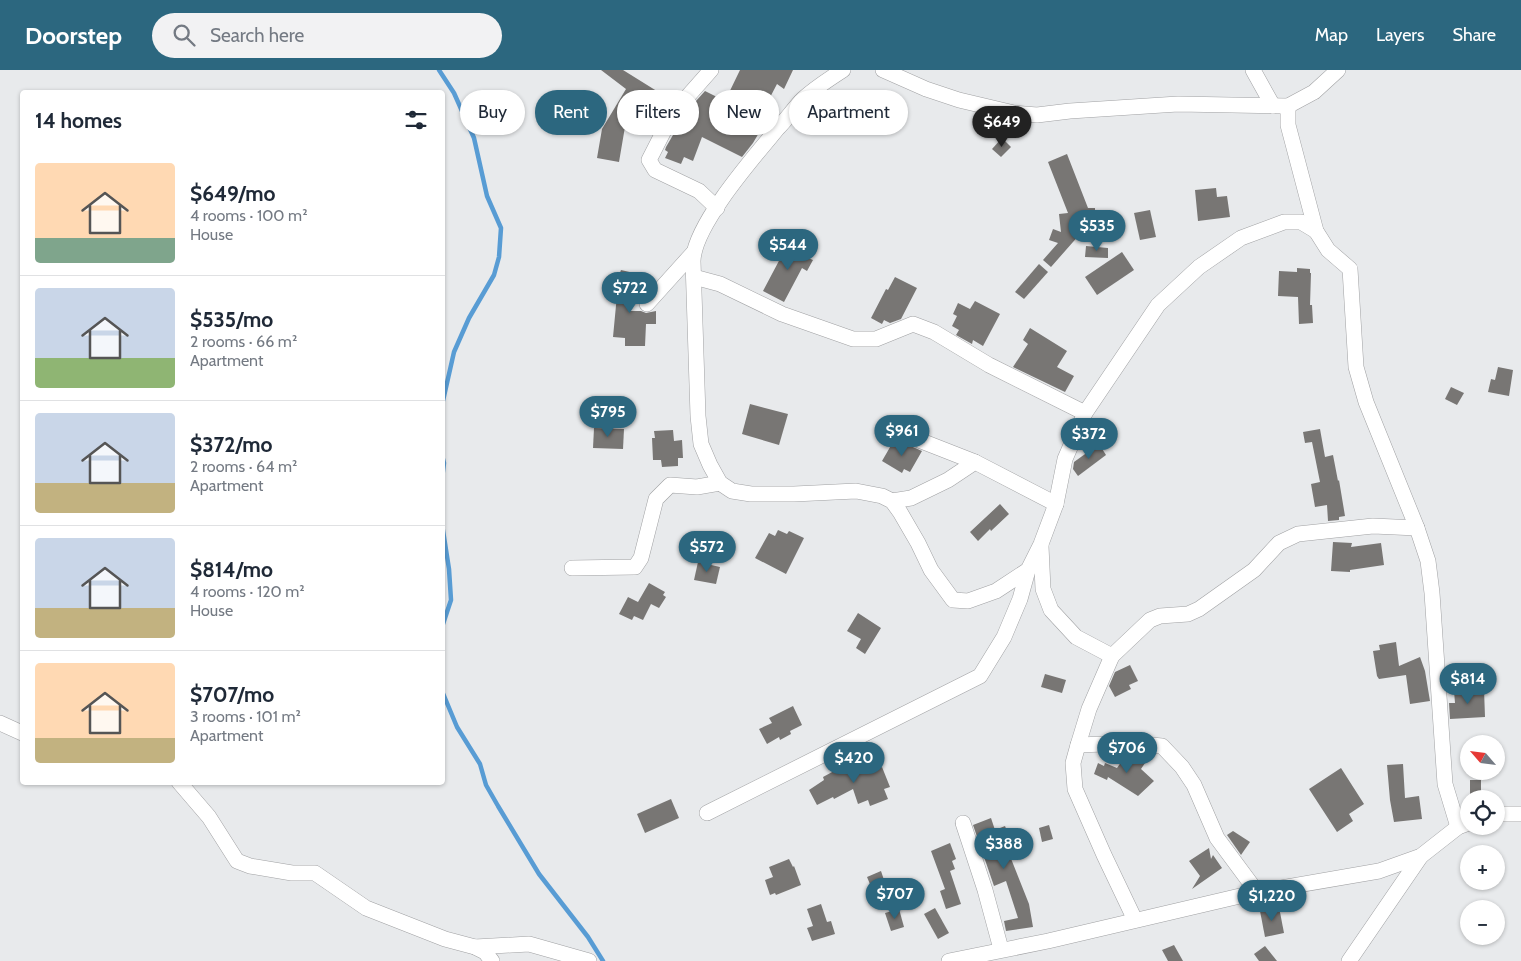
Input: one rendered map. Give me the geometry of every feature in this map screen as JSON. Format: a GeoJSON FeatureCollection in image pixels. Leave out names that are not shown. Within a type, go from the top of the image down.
{"type":"FeatureCollection","features":[{"type":"Feature","properties":{"kind":"street"},"geometry":{"type":"LineString","coordinates":[[710,70],[672,113],[650,160],[655,170],[699,191],[717,208]]}},
{"type":"Feature","properties":{"kind":"street"},"geometry":{"type":"LineString","coordinates":[[647,304],[693,253],[699,237],[717,208],[759,151],[803,99],[843,70]]}},
{"type":"Feature","properties":{"kind":"street"},"geometry":{"type":"LineString","coordinates":[[883,70],[943,95],[984,107],[1014,113],[1052,114],[1070,111],[1178,104],[1280,106],[1314,92],[1338,70]]}},
{"type":"Feature","properties":{"kind":"street"},"geometry":{"type":"LineString","coordinates":[[1253,70],[1280,106],[1288,125],[1316,231],[1328,250],[1350,269],[1356,367],[1366,402],[1417,528],[1428,561],[1446,784],[1460,818]]}},
{"type":"Feature","properties":{"kind":"street"},"geometry":{"type":"LineString","coordinates":[[707,813],[980,676],[1004,637],[1020,599],[1028,570],[1041,544],[1056,504],[1065,458],[1085,413],[1158,305],[1199,267],[1241,238],[1284,222],[1301,222],[1316,231]]}},
{"type":"Feature","properties":{"kind":"street"},"geometry":{"type":"LineString","coordinates":[[693,253],[698,416],[702,444],[710,465],[720,483],[732,491],[751,494],[856,491],[874,493],[892,501],[909,526],[930,570],[953,600],[968,601],[996,591],[1028,570]]}},
{"type":"Feature","properties":{"kind":"street"},"geometry":{"type":"LineString","coordinates":[[694,277],[720,284],[782,314],[853,339],[876,339],[913,324],[934,332],[989,365],[1085,413]]}},
{"type":"Feature","properties":{"kind":"street"},"geometry":{"type":"LineString","coordinates":[[906,435],[975,462],[1056,504]]}},
{"type":"Feature","properties":{"kind":"street"},"geometry":{"type":"LineString","coordinates":[[892,501],[911,498],[948,480],[975,462]]}},
{"type":"Feature","properties":{"kind":"street"},"geometry":{"type":"LineString","coordinates":[[572,568],[635,567],[641,558],[656,499],[670,485],[697,487],[720,483]]}},
{"type":"Feature","properties":{"kind":"street"},"geometry":{"type":"LineString","coordinates":[[1135,920],[1075,788],[1073,763],[1078,745],[1089,710],[1112,656],[1150,620],[1160,616],[1188,614],[1199,610],[1254,570],[1279,543],[1298,534],[1373,526],[1417,528]]}},
{"type":"Feature","properties":{"kind":"street"},"geometry":{"type":"LineString","coordinates":[[1041,544],[1043,589],[1051,610],[1076,637],[1112,656]]}},
{"type":"Feature","properties":{"kind":"street"},"geometry":{"type":"LineString","coordinates":[[0,722],[20,732]]}},
{"type":"Feature","properties":{"kind":"street"},"geometry":{"type":"LineString","coordinates":[[1078,745],[1131,743],[1162,746],[1182,767],[1194,785],[1217,838],[1257,892]]}},
{"type":"Feature","properties":{"kind":"street"},"geometry":{"type":"LineString","coordinates":[[182,785],[209,817],[237,861],[250,866],[292,873],[315,873],[366,908],[445,939],[475,947],[485,952],[492,961]]}},
{"type":"Feature","properties":{"kind":"street"},"geometry":{"type":"LineString","coordinates":[[1505,814],[1521,814]]}},
{"type":"Feature","properties":{"kind":"street"},"geometry":{"type":"LineString","coordinates":[[963,823],[985,890],[1001,949]]}},
{"type":"Feature","properties":{"kind":"street"},"geometry":{"type":"LineString","coordinates":[[949,961],[1048,941],[1257,892],[1379,871],[1421,856],[1460,827]]}},
{"type":"Feature","properties":{"kind":"street"},"geometry":{"type":"LineString","coordinates":[[1349,961],[1421,856]]}},
{"type":"Feature","properties":{"kind":"street"},"geometry":{"type":"LineString","coordinates":[[475,947],[529,944],[589,961]]}},
{"type":"Feature","properties":{"kind":"building"},"geometry":{"type":"Polygon","coordinates":[[[601,70],[623,70],[655,90],[626,89],[601,70]]]}},
{"type":"Feature","properties":{"kind":"building"},"geometry":{"type":"Polygon","coordinates":[[[740,70],[793,70],[784,89],[777,84],[774,90],[730,90],[740,70]]]}},
{"type":"Feature","properties":{"kind":"building"},"geometry":{"type":"Polygon","coordinates":[[[705,91],[709,93],[709,135],[758,135],[753,143],[742,157],[702,137],[693,161],[684,157],[681,164],[665,158],[668,152],[665,150],[666,147],[673,135],[699,135],[699,98],[705,91]]]}},
{"type":"Feature","properties":{"kind":"building"},"geometry":{"type":"Polygon","coordinates":[[[617,104],[617,135],[624,135],[619,162],[597,158],[601,135],[607,135],[607,121],[617,104]]]}},
{"type":"Feature","properties":{"kind":"building"},"geometry":{"type":"Polygon","coordinates":[[[1002,138],[1011,147],[1001,157],[992,149],[1002,138]]]}},
{"type":"Feature","properties":{"kind":"building"},"geometry":{"type":"Polygon","coordinates":[[[1067,154],[1088,208],[1095,208],[1095,217],[1051,267],[1043,260],[1058,243],[1049,240],[1053,229],[1061,232],[1059,214],[1068,213],[1048,162],[1067,154]]]}},
{"type":"Feature","properties":{"kind":"building"},"geometry":{"type":"Polygon","coordinates":[[[1216,188],[1217,197],[1227,196],[1230,217],[1198,221],[1195,190],[1216,188]]]}},
{"type":"Feature","properties":{"kind":"building"},"geometry":{"type":"Polygon","coordinates":[[[1150,210],[1156,237],[1140,240],[1134,213],[1150,210]]]}},
{"type":"Feature","properties":{"kind":"building"},"geometry":{"type":"Polygon","coordinates":[[[790,240],[810,250],[806,257],[813,260],[807,271],[802,268],[784,302],[763,291],[790,240]]]}},
{"type":"Feature","properties":{"kind":"building"},"geometry":{"type":"Polygon","coordinates":[[[1086,246],[1108,248],[1108,258],[1085,257],[1086,246]]]}},
{"type":"Feature","properties":{"kind":"building"},"geometry":{"type":"Polygon","coordinates":[[[1122,252],[1134,270],[1097,295],[1085,277],[1122,252]]]}},
{"type":"Feature","properties":{"kind":"building"},"geometry":{"type":"Polygon","coordinates":[[[1039,264],[1048,272],[1024,299],[1015,292],[1039,264]]]}},
{"type":"Feature","properties":{"kind":"building"},"geometry":{"type":"Polygon","coordinates":[[[1297,268],[1310,269],[1310,305],[1312,305],[1313,323],[1299,324],[1298,297],[1278,296],[1279,271],[1297,272],[1297,268]]]}},
{"type":"Feature","properties":{"kind":"building"},"geometry":{"type":"Polygon","coordinates":[[[621,270],[638,274],[628,311],[646,313],[656,311],[656,324],[646,324],[645,346],[625,346],[625,338],[613,337],[620,282],[617,281],[621,270]]]}},
{"type":"Feature","properties":{"kind":"building"},"geometry":{"type":"Polygon","coordinates":[[[895,277],[917,288],[901,319],[890,323],[884,320],[882,324],[871,318],[886,289],[888,290],[895,277]]]}},
{"type":"Feature","properties":{"kind":"building"},"geometry":{"type":"Polygon","coordinates":[[[975,301],[1000,314],[983,346],[973,340],[972,344],[956,335],[959,330],[952,326],[957,316],[953,314],[958,303],[970,309],[975,301]]]}},
{"type":"Feature","properties":{"kind":"building"},"geometry":{"type":"Polygon","coordinates":[[[1030,328],[1067,351],[1057,367],[1074,376],[1065,392],[1013,367],[1028,344],[1023,340],[1030,328]]]}},
{"type":"Feature","properties":{"kind":"building"},"geometry":{"type":"Polygon","coordinates":[[[1498,367],[1513,370],[1509,396],[1488,392],[1491,379],[1495,380],[1498,367]]]}},
{"type":"Feature","properties":{"kind":"building"},"geometry":{"type":"Polygon","coordinates":[[[1451,387],[1464,393],[1457,405],[1445,399],[1451,387]]]}},
{"type":"Feature","properties":{"kind":"building"},"geometry":{"type":"Polygon","coordinates":[[[750,404],[788,414],[779,445],[742,434],[750,404]]]}},
{"type":"Feature","properties":{"kind":"building"},"geometry":{"type":"Polygon","coordinates":[[[594,428],[624,429],[623,449],[593,448],[594,428]]]}},
{"type":"Feature","properties":{"kind":"building"},"geometry":{"type":"Polygon","coordinates":[[[1320,429],[1325,457],[1333,455],[1339,480],[1345,516],[1339,517],[1339,520],[1328,521],[1327,505],[1315,507],[1311,484],[1320,482],[1312,442],[1305,443],[1303,432],[1320,429]]]}},
{"type":"Feature","properties":{"kind":"building"},"geometry":{"type":"Polygon","coordinates":[[[673,430],[674,441],[682,440],[683,458],[678,458],[678,466],[662,467],[661,460],[653,460],[652,438],[655,438],[654,431],[673,430]]]}},
{"type":"Feature","properties":{"kind":"building"},"geometry":{"type":"Polygon","coordinates":[[[899,441],[922,451],[910,472],[904,469],[902,473],[882,461],[893,442],[897,444],[899,441]]]}},
{"type":"Feature","properties":{"kind":"building"},"geometry":{"type":"Polygon","coordinates":[[[1099,444],[1106,455],[1078,476],[1073,469],[1074,462],[1099,444]]]}},
{"type":"Feature","properties":{"kind":"building"},"geometry":{"type":"Polygon","coordinates":[[[1000,504],[1009,514],[978,541],[970,532],[1000,504]]]}},
{"type":"Feature","properties":{"kind":"building"},"geometry":{"type":"Polygon","coordinates":[[[778,530],[787,534],[789,531],[804,538],[786,574],[755,558],[769,533],[775,536],[778,530]]]}},
{"type":"Feature","properties":{"kind":"building"},"geometry":{"type":"Polygon","coordinates":[[[1333,542],[1352,543],[1351,547],[1381,543],[1384,565],[1350,570],[1350,572],[1331,571],[1333,542]]]}},
{"type":"Feature","properties":{"kind":"building"},"geometry":{"type":"Polygon","coordinates":[[[698,562],[720,567],[716,584],[694,580],[698,562]]]}},
{"type":"Feature","properties":{"kind":"building"},"geometry":{"type":"Polygon","coordinates":[[[649,583],[665,592],[663,595],[666,597],[659,608],[651,604],[643,620],[634,616],[632,620],[619,614],[628,597],[638,602],[649,583]]]}},
{"type":"Feature","properties":{"kind":"building"},"geometry":{"type":"Polygon","coordinates":[[[858,613],[881,628],[865,654],[856,648],[861,639],[847,631],[858,613]]]}},
{"type":"Feature","properties":{"kind":"building"},"geometry":{"type":"Polygon","coordinates":[[[1396,642],[1399,666],[1420,657],[1425,671],[1430,701],[1410,704],[1406,675],[1379,679],[1377,676],[1373,651],[1380,650],[1379,645],[1396,642]]]}},
{"type":"Feature","properties":{"kind":"building"},"geometry":{"type":"Polygon","coordinates":[[[1130,665],[1138,681],[1129,685],[1131,689],[1115,697],[1109,686],[1115,672],[1130,665]]]}},
{"type":"Feature","properties":{"kind":"building"},"geometry":{"type":"Polygon","coordinates":[[[1045,674],[1066,680],[1062,693],[1041,687],[1045,674]]]}},
{"type":"Feature","properties":{"kind":"building"},"geometry":{"type":"Polygon","coordinates":[[[1484,689],[1485,717],[1450,719],[1449,703],[1455,703],[1454,691],[1484,689]]]}},
{"type":"Feature","properties":{"kind":"building"},"geometry":{"type":"Polygon","coordinates":[[[793,706],[802,725],[790,731],[791,734],[780,740],[779,737],[767,744],[759,729],[772,723],[769,718],[793,706]]]}},
{"type":"Feature","properties":{"kind":"building"},"geometry":{"type":"Polygon","coordinates":[[[1128,752],[1145,763],[1141,769],[1154,781],[1138,796],[1108,777],[1107,780],[1094,774],[1098,763],[1104,766],[1105,763],[1117,768],[1128,752]]]}},
{"type":"Feature","properties":{"kind":"building"},"geometry":{"type":"Polygon","coordinates":[[[872,758],[877,769],[882,767],[890,787],[884,789],[888,799],[870,806],[868,800],[858,804],[853,789],[817,805],[809,790],[824,780],[823,777],[834,771],[835,773],[872,758]]]}},
{"type":"Feature","properties":{"kind":"building"},"geometry":{"type":"Polygon","coordinates":[[[1403,764],[1405,798],[1419,796],[1422,819],[1394,822],[1387,765],[1403,764]]]}},
{"type":"Feature","properties":{"kind":"building"},"geometry":{"type":"Polygon","coordinates":[[[1341,768],[1364,804],[1349,814],[1353,821],[1337,832],[1309,789],[1341,768]]]}},
{"type":"Feature","properties":{"kind":"building"},"geometry":{"type":"Polygon","coordinates":[[[1470,780],[1481,780],[1481,790],[1470,790],[1470,780]]]}},
{"type":"Feature","properties":{"kind":"building"},"geometry":{"type":"Polygon","coordinates":[[[671,799],[679,818],[645,833],[637,814],[671,799]]]}},
{"type":"Feature","properties":{"kind":"building"},"geometry":{"type":"Polygon","coordinates":[[[991,818],[995,830],[1005,826],[1012,844],[1006,846],[1029,904],[1033,927],[1006,931],[1004,921],[1018,918],[1006,881],[994,886],[973,825],[991,818]]]}},
{"type":"Feature","properties":{"kind":"building"},"geometry":{"type":"Polygon","coordinates":[[[1049,825],[1053,839],[1042,842],[1039,828],[1049,825]]]}},
{"type":"Feature","properties":{"kind":"building"},"geometry":{"type":"Polygon","coordinates":[[[1233,831],[1250,842],[1241,855],[1227,835],[1233,831]]]}},
{"type":"Feature","properties":{"kind":"building"},"geometry":{"type":"Polygon","coordinates":[[[950,843],[956,859],[952,861],[955,869],[950,871],[961,904],[946,909],[940,891],[945,889],[931,851],[950,843]]]}},
{"type":"Feature","properties":{"kind":"building"},"geometry":{"type":"Polygon","coordinates":[[[1209,848],[1211,859],[1213,855],[1222,868],[1192,889],[1200,876],[1189,861],[1209,848]]]}},
{"type":"Feature","properties":{"kind":"building"},"geometry":{"type":"Polygon","coordinates":[[[789,859],[794,866],[801,885],[776,895],[775,893],[770,895],[765,880],[773,877],[769,867],[789,859]]]}},
{"type":"Feature","properties":{"kind":"building"},"geometry":{"type":"Polygon","coordinates":[[[881,871],[885,883],[872,889],[867,877],[881,871]]]}},
{"type":"Feature","properties":{"kind":"building"},"geometry":{"type":"Polygon","coordinates":[[[905,879],[909,901],[891,904],[887,882],[905,879]]]}},
{"type":"Feature","properties":{"kind":"building"},"geometry":{"type":"Polygon","coordinates":[[[821,904],[827,922],[831,921],[835,934],[812,941],[807,928],[813,926],[807,909],[821,904]]]}},
{"type":"Feature","properties":{"kind":"building"},"geometry":{"type":"Polygon","coordinates":[[[1279,907],[1284,933],[1265,937],[1260,911],[1279,907]]]}},
{"type":"Feature","properties":{"kind":"building"},"geometry":{"type":"Polygon","coordinates":[[[935,908],[949,933],[938,939],[924,914],[935,908]]]}},
{"type":"Feature","properties":{"kind":"building"},"geometry":{"type":"Polygon","coordinates":[[[899,909],[904,927],[891,931],[885,913],[899,909]]]}},
{"type":"Feature","properties":{"kind":"building"},"geometry":{"type":"Polygon","coordinates":[[[1174,945],[1183,961],[1168,961],[1162,950],[1174,945]]]}},
{"type":"Feature","properties":{"kind":"building"},"geometry":{"type":"Polygon","coordinates":[[[1265,946],[1277,961],[1259,961],[1254,954],[1265,946]]]}},
{"type":"Feature","properties":{"kind":"waterway"},"geometry":{"type":"LineString","coordinates":[[439,70],[454,93],[474,138],[487,196],[501,228],[499,257],[494,275],[469,318],[454,352],[445,392]]}},
{"type":"Feature","properties":{"kind":"waterway"},"geometry":{"type":"LineString","coordinates":[[445,543],[451,600],[445,618]]}},
{"type":"Feature","properties":{"kind":"waterway"},"geometry":{"type":"LineString","coordinates":[[445,698],[457,727],[480,764],[486,785],[498,806],[539,874],[588,937],[603,961]]}}]}
